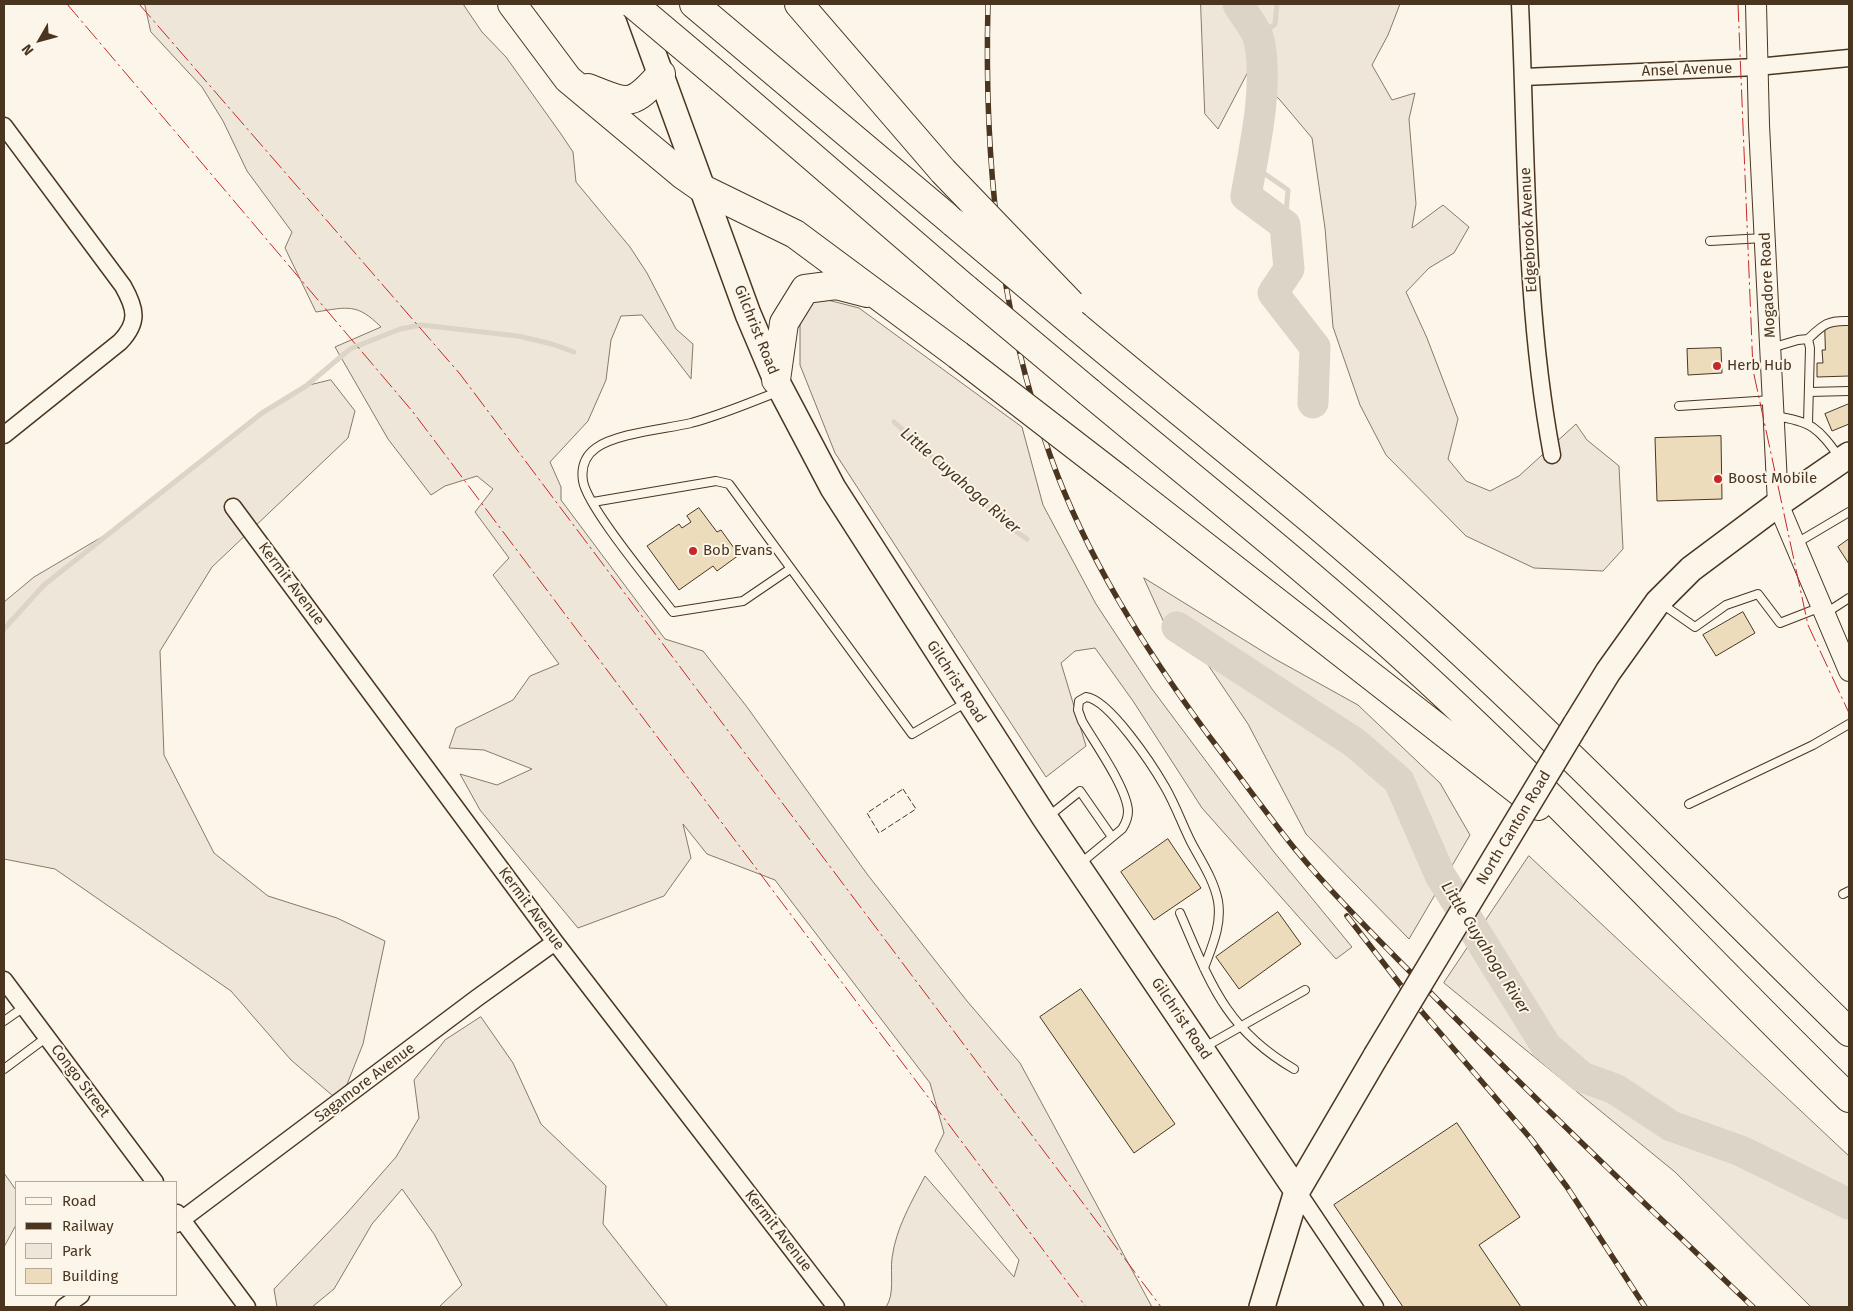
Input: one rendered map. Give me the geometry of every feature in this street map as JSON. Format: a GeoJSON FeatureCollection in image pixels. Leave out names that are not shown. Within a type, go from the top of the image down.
{"type":"FeatureCollection","features":[{"type":"Feature","properties":{"kind":"highway"},"geometry":{"type":"LineString","coordinates":[[512,4],[568,79],[702,189],[795,234],[885,300],[1120,480],[1641,886]]}},
{"type":"Feature","properties":{"kind":"highway"},"geometry":{"type":"LineString","coordinates":[[634,4],[966,289],[1340,601],[1412,664],[1641,886],[1849,1098]]}},
{"type":"Feature","properties":{"kind":"highway"},"geometry":{"type":"LineString","coordinates":[[694,4],[954,223],[1074,315]]}},
{"type":"Feature","properties":{"kind":"highway"},"geometry":{"type":"LineString","coordinates":[[799,4],[943,171],[1074,315],[1148,387],[1339,544],[1426,620],[1525,714],[1849,1032]]}},
{"type":"Feature","properties":{"kind":"highway"},"geometry":{"type":"LineString","coordinates":[[568,79],[619,100],[640,97],[661,74]]}},
{"type":"Feature","properties":{"kind":"highway"},"geometry":{"type":"LineString","coordinates":[[779,386],[784,323],[806,289],[836,285],[846,286],[885,300]]}},
{"type":"Feature","properties":{"kind":"main road","name":"Gilchrist Road"},"geometry":{"type":"LineString","coordinates":[[634,4],[748,314],[779,386],[833,488],[968,701],[1045,818],[1298,1191]]}},
{"type":"Feature","properties":{"kind":"main road","name":"North Canton Road"},"geometry":{"type":"LineString","coordinates":[[1262,1307],[1298,1191],[1376,1056],[1608,672],[1658,602],[1691,569],[1845,457]]}},
{"type":"Feature","properties":{"kind":"street","name":"Edgebrook Avenue"},"geometry":{"type":"LineString","coordinates":[[1520,4],[1533,331],[1540,395],[1552,455]]}},
{"type":"Feature","properties":{"kind":"street","name":"Mogadore Road"},"geometry":{"type":"LineString","coordinates":[[1756,4],[1757,67],[1778,504],[1849,671]]}},
{"type":"Feature","properties":{"kind":"street","name":"Ansel Avenue"},"geometry":{"type":"LineString","coordinates":[[1524,77],[1757,67],[1849,58]]}},
{"type":"Feature","properties":{"kind":"street"},"geometry":{"type":"LineString","coordinates":[[4,126],[133,303],[134,315],[128,333],[120,342],[4,435]]}},
{"type":"Feature","properties":{"kind":"street","name":"Kermit Avenue"},"geometry":{"type":"LineString","coordinates":[[234,507],[556,942],[836,1307]]}},
{"type":"Feature","properties":{"kind":"street","name":"Sagamore Avenue"},"geometry":{"type":"LineString","coordinates":[[178,1219],[477,998],[556,942]]}},
{"type":"Feature","properties":{"kind":"street","name":"Congo Street"},"geometry":{"type":"LineString","coordinates":[[4,980],[154,1181]]}},
{"type":"Feature","properties":{"kind":"street","name":"Gilchrist Road"},"geometry":{"type":"LineString","coordinates":[[1298,1191],[1375,1307]]}},
{"type":"Feature","properties":{"kind":"street"},"geometry":{"type":"LineString","coordinates":[[178,1219],[247,1307]]}},
{"type":"Feature","properties":{"kind":"street"},"geometry":{"type":"LineString","coordinates":[[64,1307],[79,1296]]}},
{"type":"Feature","properties":{"kind":"lane"},"geometry":{"type":"LineString","coordinates":[[1710,242],[1766,238]]}},
{"type":"Feature","properties":{"kind":"lane"},"geometry":{"type":"LineString","coordinates":[[1771,348],[1808,339],[1823,324],[1837,320],[1849,321]]}},
{"type":"Feature","properties":{"kind":"lane"},"geometry":{"type":"LineString","coordinates":[[1808,339],[1810,348],[1808,423]]}},
{"type":"Feature","properties":{"kind":"lane"},"geometry":{"type":"LineString","coordinates":[[779,386],[691,423],[613,440],[598,446],[589,454],[584,462],[582,472],[583,482],[592,502],[672,612],[743,601],[790,569]]}},
{"type":"Feature","properties":{"kind":"lane"},"geometry":{"type":"LineString","coordinates":[[1809,392],[1849,391]]}},
{"type":"Feature","properties":{"kind":"lane"},"geometry":{"type":"LineString","coordinates":[[1680,406],[1774,408],[1808,423],[1845,457]]}},
{"type":"Feature","properties":{"kind":"lane"},"geometry":{"type":"LineString","coordinates":[[592,502],[716,480],[723,481],[735,490],[790,569],[912,734],[968,701]]}},
{"type":"Feature","properties":{"kind":"lane"},"geometry":{"type":"LineString","coordinates":[[1795,544],[1849,512]]}},
{"type":"Feature","properties":{"kind":"lane"},"geometry":{"type":"LineString","coordinates":[[1658,602],[1695,627],[1726,605],[1758,594],[1780,622],[1823,610],[1849,598]]}},
{"type":"Feature","properties":{"kind":"lane"},"geometry":{"type":"LineString","coordinates":[[1077,866],[1122,829],[1127,822],[1128,810],[1123,792],[1082,721],[1078,710],[1079,701],[1086,697],[1098,700],[1114,714],[1165,787],[1210,878],[1218,901],[1219,921],[1216,937],[1204,968]]}},
{"type":"Feature","properties":{"kind":"lane"},"geometry":{"type":"LineString","coordinates":[[1689,804],[1813,746],[1849,724]]}},
{"type":"Feature","properties":{"kind":"lane"},"geometry":{"type":"LineString","coordinates":[[1045,818],[1080,791],[1112,837]]}},
{"type":"Feature","properties":{"kind":"lane"},"geometry":{"type":"LineString","coordinates":[[1180,913],[1204,968],[1225,1009],[1240,1027],[1275,1058],[1294,1069]]}},
{"type":"Feature","properties":{"kind":"lane"},"geometry":{"type":"LineString","coordinates":[[1202,1049],[1305,990]]}},
{"type":"Feature","properties":{"kind":"lane"},"geometry":{"type":"LineString","coordinates":[[4,1021],[24,1006]]}},
{"type":"Feature","properties":{"kind":"lane"},"geometry":{"type":"LineString","coordinates":[[4,1069],[47,1037]]}},
{"type":"Feature","properties":{"kind":"green space"},"geometry":{"type":"Polygon","coordinates":[[[145,4],[463,4],[482,32],[506,57],[573,152],[576,182],[630,247],[647,273],[676,329],[693,344],[691,379],[642,315],[621,316],[611,340],[606,380],[588,421],[550,462],[561,487],[561,500],[665,639],[703,651],[747,707],[867,874],[967,1001],[1020,1063],[1152,1307],[886,1307],[889,1302],[892,1284],[892,1258],[897,1236],[925,1176],[1014,1277],[1019,1260],[935,1151],[944,1133],[930,1083],[775,880],[707,854],[683,824],[691,858],[664,896],[578,928],[480,810],[460,774],[497,785],[532,769],[484,750],[449,748],[456,728],[513,700],[530,676],[559,664],[493,575],[509,558],[475,512],[493,489],[477,476],[445,486],[431,495],[388,439],[335,347],[381,327],[373,319],[358,310],[344,308],[316,312],[285,248],[292,232],[247,171],[223,121],[202,87],[151,32],[145,4]]]}},
{"type":"Feature","properties":{"kind":"green space"},"geometry":{"type":"Polygon","coordinates":[[[1201,4],[1400,4],[1388,35],[1372,65],[1392,100],[1415,93],[1409,119],[1416,204],[1412,228],[1443,205],[1469,227],[1454,253],[1429,268],[1406,292],[1427,338],[1458,419],[1448,459],[1466,481],[1490,491],[1519,476],[1576,424],[1587,440],[1619,466],[1623,549],[1603,571],[1534,568],[1466,536],[1386,455],[1360,405],[1333,327],[1325,228],[1312,138],[1280,100],[1249,70],[1218,129],[1205,114],[1201,4]]]}},
{"type":"Feature","properties":{"kind":"green space"},"geometry":{"type":"Polygon","coordinates":[[[820,298],[859,308],[1022,427],[1043,505],[1096,604],[1152,689],[1274,852],[1352,947],[1336,959],[1202,808],[1133,701],[1095,648],[1075,651],[1061,663],[1086,746],[1046,777],[835,453],[800,365],[800,314],[820,298]]]}},
{"type":"Feature","properties":{"kind":"green space"},"geometry":{"type":"Polygon","coordinates":[[[331,380],[355,411],[348,438],[212,567],[160,651],[164,755],[214,853],[268,896],[337,918],[385,941],[363,1044],[340,1102],[291,1060],[231,991],[55,869],[4,859],[4,602],[34,577],[112,531],[262,413],[306,386],[331,380]]]}},
{"type":"Feature","properties":{"kind":"green space"},"geometry":{"type":"Polygon","coordinates":[[[1144,578],[1275,659],[1358,705],[1440,783],[1470,835],[1409,939],[1306,834],[1248,724],[1202,656],[1169,633],[1144,578]]]}},
{"type":"Feature","properties":{"kind":"green space"},"geometry":{"type":"Polygon","coordinates":[[[1529,856],[1849,1156],[1849,1307],[1811,1307],[1675,1172],[1444,983],[1529,856]]]}},
{"type":"Feature","properties":{"kind":"green space"},"geometry":{"type":"Polygon","coordinates":[[[481,1017],[513,1063],[541,1124],[606,1186],[603,1224],[668,1307],[439,1307],[462,1285],[434,1234],[402,1189],[372,1224],[334,1289],[312,1307],[277,1307],[274,1289],[347,1213],[396,1157],[419,1118],[414,1080],[445,1040],[481,1017]]]}},
{"type":"Feature","properties":{"kind":"green space"},"geometry":{"type":"Polygon","coordinates":[[[4,1173],[15,1189],[15,1227],[4,1247],[4,1173]]]}},
{"type":"Feature","properties":{"kind":"building"},"geometry":{"type":"Polygon","coordinates":[[[1825,324],[1849,324],[1849,376],[1817,377],[1817,363],[1823,363],[1822,350],[1825,350],[1825,324]]]}},
{"type":"Feature","properties":{"kind":"building"},"geometry":{"type":"Polygon","coordinates":[[[1721,348],[1722,373],[1688,375],[1687,349],[1721,348]]]}},
{"type":"Feature","properties":{"kind":"building"},"geometry":{"type":"Polygon","coordinates":[[[1849,404],[1849,424],[1832,431],[1825,414],[1849,404]]]}},
{"type":"Feature","properties":{"kind":"building"},"geometry":{"type":"Polygon","coordinates":[[[1721,436],[1722,499],[1657,501],[1655,438],[1721,436]]]}},
{"type":"Feature","properties":{"kind":"building","name":"Bob Evans"},"geometry":{"type":"Polygon","coordinates":[[[699,508],[717,532],[721,530],[739,555],[717,571],[713,566],[679,590],[647,546],[679,524],[682,528],[691,522],[687,516],[699,508]]]}},
{"type":"Feature","properties":{"kind":"building"},"geometry":{"type":"Polygon","coordinates":[[[1849,539],[1849,564],[1838,547],[1849,539]]]}},
{"type":"Feature","properties":{"kind":"building"},"geometry":{"type":"Polygon","coordinates":[[[1743,612],[1755,633],[1716,656],[1703,635],[1743,612]]]}},
{"type":"Feature","properties":{"kind":"building"},"geometry":{"type":"Polygon","coordinates":[[[1168,839],[1201,888],[1154,920],[1121,872],[1168,839]]]}},
{"type":"Feature","properties":{"kind":"building"},"geometry":{"type":"Polygon","coordinates":[[[1278,912],[1301,944],[1239,989],[1216,957],[1278,912]]]}},
{"type":"Feature","properties":{"kind":"building"},"geometry":{"type":"Polygon","coordinates":[[[1081,989],[1175,1124],[1134,1153],[1040,1017],[1081,989]]]}},
{"type":"Feature","properties":{"kind":"building"},"geometry":{"type":"Polygon","coordinates":[[[1457,1123],[1520,1217],[1479,1245],[1521,1307],[1403,1307],[1334,1205],[1457,1123]]]}},
{"type":"Feature","properties":{"kind":"waterway","name":"Little Cuyahoga River"},"geometry":{"type":"LineString","coordinates":[[1238,4],[1257,35],[1262,59],[1259,118],[1246,196],[1285,225],[1289,269],[1273,293],[1315,347],[1313,403]]}},
{"type":"Feature","properties":{"kind":"waterway","name":"Little Cuyahoga River"},"geometry":{"type":"LineString","coordinates":[[1258,38],[1275,24],[1277,4]]}},
{"type":"Feature","properties":{"kind":"waterway","name":"Little Cuyahoga River"},"geometry":{"type":"LineString","coordinates":[[1252,165],[1288,190],[1285,225]]}},
{"type":"Feature","properties":{"kind":"waterway"},"geometry":{"type":"LineString","coordinates":[[4,629],[44,585],[262,413],[306,386],[350,349],[400,329],[421,325],[518,336],[552,344],[574,352]]}},
{"type":"Feature","properties":{"kind":"waterway","name":"Little Cuyahoga River"},"geometry":{"type":"LineString","coordinates":[[894,422],[1011,528],[1027,539]]}},
{"type":"Feature","properties":{"kind":"waterway","name":"Little Cuyahoga River"},"geometry":{"type":"LineString","coordinates":[[1177,627],[1182,630]]}},
{"type":"Feature","properties":{"kind":"waterway","name":"Little Cuyahoga River"},"geometry":{"type":"LineString","coordinates":[[1177,627],[1355,743],[1399,781],[1440,875],[1546,1046],[1582,1077],[1615,1089],[1671,1126],[1741,1151],[1849,1204]]}},
{"type":"Feature","properties":{"kind":"railway"},"geometry":{"type":"LineString","coordinates":[[988,4],[987,61],[992,175],[1006,288],[1018,344],[1032,400],[1050,455],[1081,530],[1119,601],[1162,670],[1209,736],[1295,849],[1325,883],[1502,1065],[1753,1307]]}},
{"type":"Feature","properties":{"kind":"railway"},"geometry":{"type":"LineString","coordinates":[[1347,916],[1417,1006],[1531,1139],[1567,1187],[1645,1307]]}},
{"type":"Feature","properties":{"kind":"fence"},"geometry":{"type":"LineString","coordinates":[[903,789],[916,809],[879,833],[867,813],[903,789]]}},
{"type":"Feature","properties":{"kind":"power"},"geometry":{"type":"LineString","coordinates":[[67,4],[413,412],[1086,1307]]}},
{"type":"Feature","properties":{"kind":"power"},"geometry":{"type":"LineString","coordinates":[[139,4],[460,374],[1161,1307]]}},
{"type":"Feature","properties":{"kind":"power"},"geometry":{"type":"LineString","coordinates":[[1738,4],[1753,370],[1808,625],[1849,713]]}},
{"type":"Feature","properties":{"kind":"place","name":"Herb Hub"},"geometry":{"type":"Point","coordinates":[1717,366]}},
{"type":"Feature","properties":{"kind":"place","name":"Boost Mobile"},"geometry":{"type":"Point","coordinates":[1718,479]}},
{"type":"Feature","properties":{"kind":"place","name":"Bob Evans"},"geometry":{"type":"Point","coordinates":[693,551]}}]}
